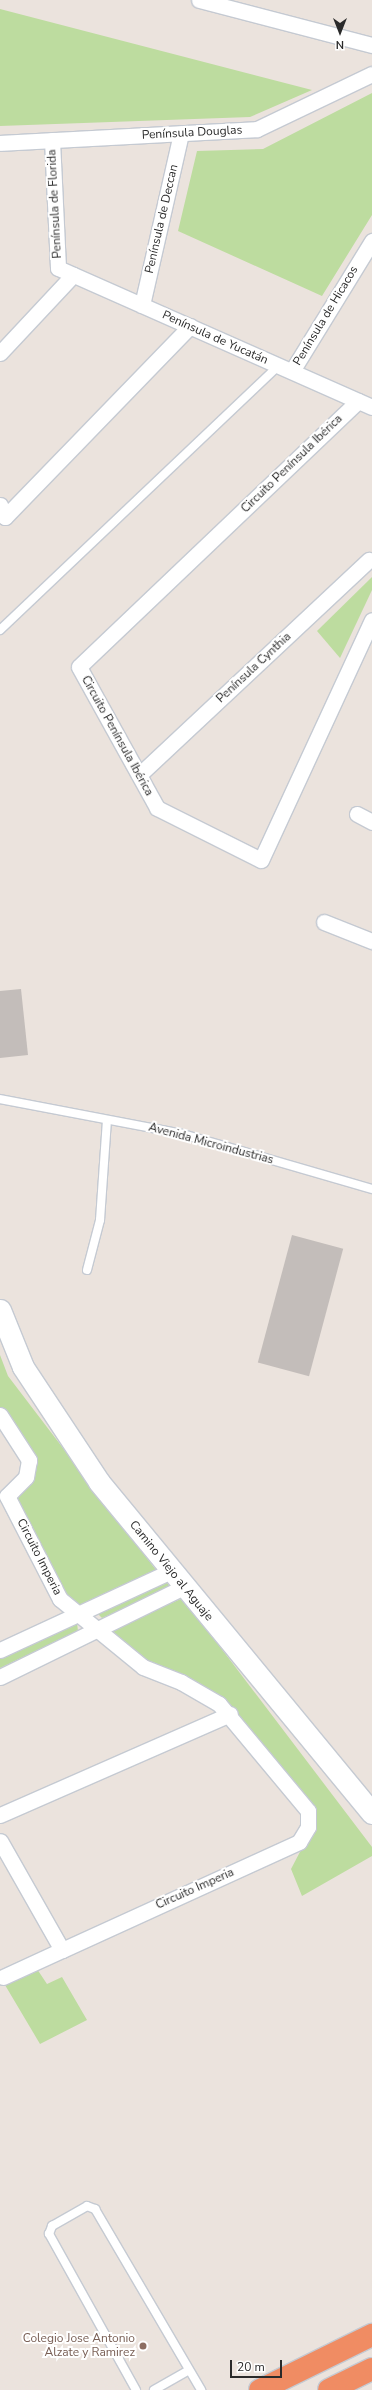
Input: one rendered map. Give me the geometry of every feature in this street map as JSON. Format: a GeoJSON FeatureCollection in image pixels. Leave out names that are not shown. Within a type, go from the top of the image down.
{"type":"FeatureCollection","features":[{"type":"Feature","properties":{"kind":"highway"},"geometry":{"type":"LineString","coordinates":[[260,2390],[372,2335]]}},
{"type":"Feature","properties":{"kind":"highway"},"geometry":{"type":"LineString","coordinates":[[330,2390],[372,2369]]}},
{"type":"Feature","properties":{"kind":"street"},"geometry":{"type":"LineString","coordinates":[[199,0],[372,45]]}},
{"type":"Feature","properties":{"kind":"street","name":"Península Douglas"},"geometry":{"type":"LineString","coordinates":[[0,143],[257,129],[372,74]]}},
{"type":"Feature","properties":{"kind":"street","name":"Península de Deccan"},"geometry":{"type":"LineString","coordinates":[[142,305],[181,134]]}},
{"type":"Feature","properties":{"kind":"street","name":"Península de Florida"},"geometry":{"type":"LineString","coordinates":[[52,140],[58,268]]}},
{"type":"Feature","properties":{"kind":"street","name":"Península de Hicacos"},"geometry":{"type":"LineString","coordinates":[[285,368],[372,241]]}},
{"type":"Feature","properties":{"kind":"street","name":"Península de Yucatán"},"geometry":{"type":"LineString","coordinates":[[58,268],[372,407]]}},
{"type":"Feature","properties":{"kind":"street"},"geometry":{"type":"LineString","coordinates":[[0,353],[73,275]]}},
{"type":"Feature","properties":{"kind":"street"},"geometry":{"type":"LineString","coordinates":[[0,505],[5,517],[190,326]]}},
{"type":"Feature","properties":{"kind":"street","name":"Circuito Península Ibérica"},"geometry":{"type":"LineString","coordinates":[[358,401],[79,668],[156,808],[261,860],[372,620]]}},
{"type":"Feature","properties":{"kind":"street","name":"Península Cynthia"},"geometry":{"type":"LineString","coordinates":[[139,775],[371,559]]}},
{"type":"Feature","properties":{"kind":"street"},"geometry":{"type":"LineString","coordinates":[[357,814],[372,822]]}},
{"type":"Feature","properties":{"kind":"street"},"geometry":{"type":"LineString","coordinates":[[324,922],[372,941]]}},
{"type":"Feature","properties":{"kind":"street","name":"Camino Viejo al Aguaje"},"geometry":{"type":"LineString","coordinates":[[0,1310],[23,1367],[99,1482],[184,1587],[372,1813]]}},
{"type":"Feature","properties":{"kind":"street","name":"Circuito Imperia"},"geometry":{"type":"LineString","coordinates":[[0,1415],[29,1460],[26,1478],[4,1498],[60,1599],[76,1614],[99,1630],[143,1667],[201,1692],[230,1714],[308,1811],[308,1827],[299,1842],[3,1978]]}},
{"type":"Feature","properties":{"kind":"street"},"geometry":{"type":"LineString","coordinates":[[0,1650],[171,1571]]}},
{"type":"Feature","properties":{"kind":"street"},"geometry":{"type":"LineString","coordinates":[[0,1677],[99,1630],[184,1587]]}},
{"type":"Feature","properties":{"kind":"street"},"geometry":{"type":"LineString","coordinates":[[0,1815],[230,1714]]}},
{"type":"Feature","properties":{"kind":"street"},"geometry":{"type":"LineString","coordinates":[[0,1841],[62,1950]]}},
{"type":"Feature","properties":{"kind":"lane"},"geometry":{"type":"LineString","coordinates":[[0,630],[285,368]]}},
{"type":"Feature","properties":{"kind":"lane","name":"Avenida Microindustrias"},"geometry":{"type":"LineString","coordinates":[[0,1099],[179,1134],[372,1190]]}},
{"type":"Feature","properties":{"kind":"lane"},"geometry":{"type":"LineString","coordinates":[[87,1270],[100,1220],[107,1120]]}},
{"type":"Feature","properties":{"kind":"lane"},"geometry":{"type":"LineString","coordinates":[[136,2390],[49,2234],[52,2226],[88,2206],[95,2209],[201,2390]]}},
{"type":"Feature","properties":{"kind":"lane"},"geometry":{"type":"LineString","coordinates":[[154,2390],[189,2370]]}},
{"type":"Feature","properties":{"kind":"green space"},"geometry":{"type":"Polygon","coordinates":[[[0,9],[312,90],[250,117],[0,126],[0,9]]]}},
{"type":"Feature","properties":{"kind":"green space"},"geometry":{"type":"Polygon","coordinates":[[[372,93],[372,215],[322,296],[178,231],[197,151],[263,149],[372,93]]]}},
{"type":"Feature","properties":{"kind":"green space"},"geometry":{"type":"Polygon","coordinates":[[[372,577],[372,590],[340,658],[317,631],[372,577]]]}},
{"type":"Feature","properties":{"kind":"green space"},"geometry":{"type":"Polygon","coordinates":[[[0,1355],[8,1376],[156,1570],[77,1606],[65,1596],[16,1498],[29,1483],[26,1445],[0,1407],[0,1355]]]}},
{"type":"Feature","properties":{"kind":"green space"},"geometry":{"type":"Polygon","coordinates":[[[160,1581],[166,1581],[170,1587],[166,1592],[102,1618],[98,1614],[160,1581]]]}},
{"type":"Feature","properties":{"kind":"green space"},"geometry":{"type":"Polygon","coordinates":[[[183,1598],[372,1847],[372,1856],[302,1896],[291,1869],[312,1829],[234,1713],[164,1674],[106,1632],[183,1598]]]}},
{"type":"Feature","properties":{"kind":"green space"},"geometry":{"type":"Polygon","coordinates":[[[77,1623],[78,1631],[0,1668],[0,1658],[77,1623]]]}},
{"type":"Feature","properties":{"kind":"green space"},"geometry":{"type":"Polygon","coordinates":[[[37,1969],[47,1984],[62,1977],[87,2020],[40,2044],[5,1985],[37,1969]]]}},
{"type":"Feature","properties":{"kind":"building"},"geometry":{"type":"Polygon","coordinates":[[[21,989],[28,1055],[0,1058],[0,991],[21,989]]]}},
{"type":"Feature","properties":{"kind":"building"},"geometry":{"type":"Polygon","coordinates":[[[292,1235],[343,1249],[309,1376],[258,1363],[292,1235]]]}},
{"type":"Feature","properties":{"kind":"place","name":"Colegio Jose Antonio Alzate y Ramirez"},"geometry":{"type":"Point","coordinates":[143,2346]}}]}
